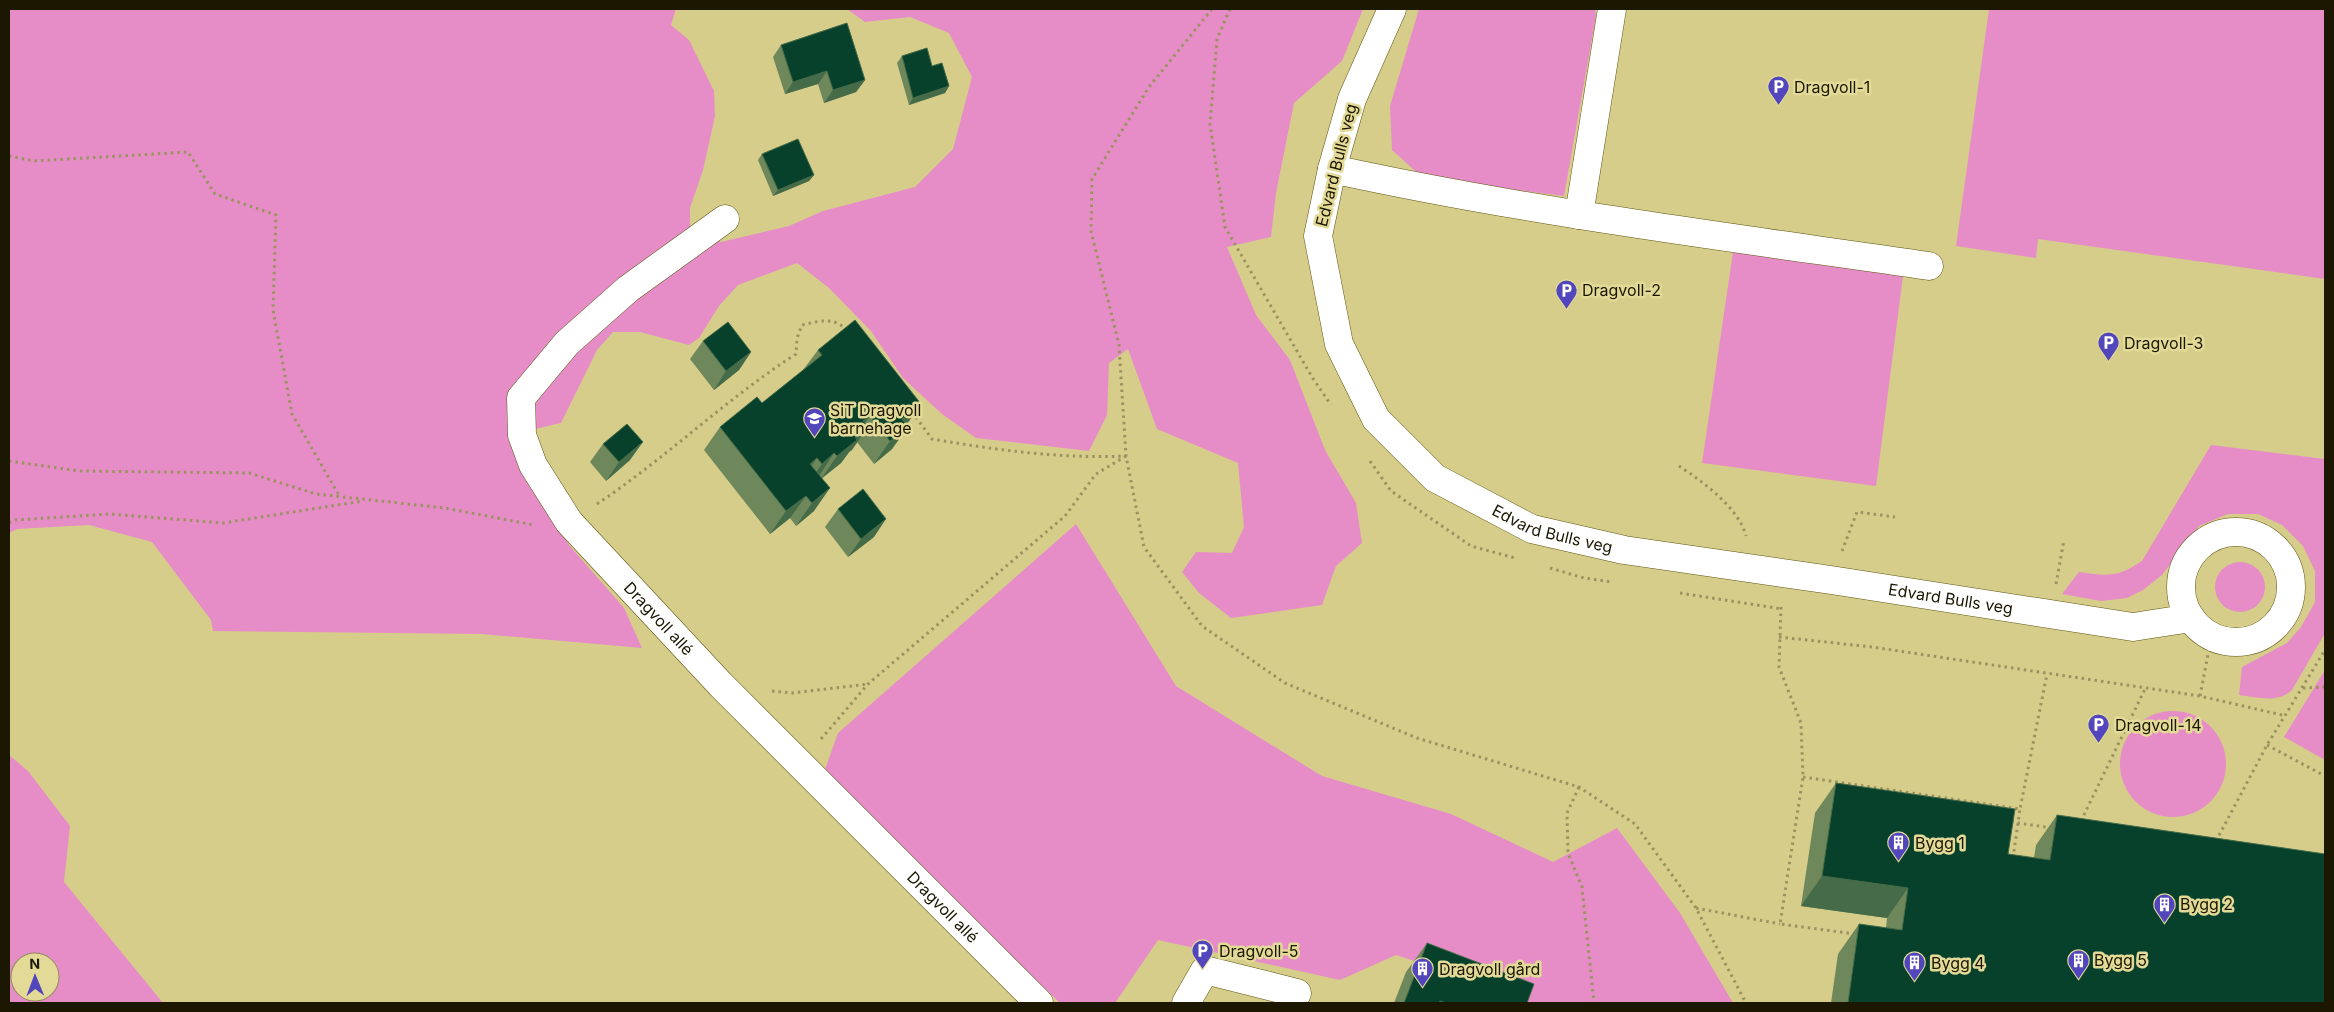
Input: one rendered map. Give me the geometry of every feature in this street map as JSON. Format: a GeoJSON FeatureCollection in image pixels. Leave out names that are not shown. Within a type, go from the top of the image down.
{"type":"FeatureCollection","features":[{"type":"Feature","properties":{"kind":"street","name":"Edvard Bulls veg"},"geometry":{"type":"LineString","coordinates":[[1392,9],[1352,99],[1332,169],[1318,236],[1340,344],[1376,419],[1435,478],[1532,529],[1624,550],[2133,627],[2190,618]]}},
{"type":"Feature","properties":{"kind":"street"},"geometry":{"type":"LineString","coordinates":[[1579,215],[1612,9]]}},
{"type":"Feature","properties":{"kind":"street"},"geometry":{"type":"LineString","coordinates":[[1332,169],[1432,191],[1579,215],[1929,266]]}},
{"type":"Feature","properties":{"kind":"street","name":"Dragvoll allé"},"geometry":{"type":"LineString","coordinates":[[725,218],[628,289],[567,343],[521,398],[522,434],[533,465],[569,522],[721,685],[1039,1003]]}},
{"type":"Feature","properties":{"kind":"street"},"geometry":{"type":"LineString","coordinates":[[2228,532],[2247,533],[2265,540],[2279,552],[2288,568],[2291,586],[2288,604],[2284,613],[2266,634],[2248,640],[2229,642],[2212,636],[2200,629],[2190,618],[2183,601],[2181,583],[2186,565],[2196,549],[2211,538],[2228,532]]}},
{"type":"Feature","properties":{"kind":"street"},"geometry":{"type":"LineString","coordinates":[[1186,1003],[1205,970],[1297,993],[1292,1003]]}},
{"type":"Feature","properties":{"kind":"path"},"geometry":{"type":"LineString","coordinates":[[1212,9],[1149,87],[1092,179],[1091,231],[1119,345],[1126,456],[1144,547],[1202,626],[1285,683],[1417,738],[1579,786],[1635,824],[1696,908],[1746,1003]]}},
{"type":"Feature","properties":{"kind":"path"},"geometry":{"type":"LineString","coordinates":[[1230,9],[1217,39],[1210,124],[1225,227],[1312,377],[1334,409]]}},
{"type":"Feature","properties":{"kind":"path"},"geometry":{"type":"LineString","coordinates":[[9,156],[34,161],[188,152],[215,194],[276,215],[273,310],[292,414],[340,497]]}},
{"type":"Feature","properties":{"kind":"path"},"geometry":{"type":"LineString","coordinates":[[9,460],[79,471],[249,473],[316,494],[445,508],[539,526],[569,522],[614,492],[766,373],[796,354],[797,338],[802,326],[822,319],[842,325],[848,332]]}},
{"type":"Feature","properties":{"kind":"path"},"geometry":{"type":"LineString","coordinates":[[910,410],[932,439],[998,450],[1088,458],[1126,456]]}},
{"type":"Feature","properties":{"kind":"path"},"geometry":{"type":"LineString","coordinates":[[810,774],[822,736],[868,684],[1065,516],[1096,474],[1126,456]]}},
{"type":"Feature","properties":{"kind":"path"},"geometry":{"type":"LineString","coordinates":[[1368,458],[1391,490],[1471,546],[1518,559]]}},
{"type":"Feature","properties":{"kind":"path"},"geometry":{"type":"LineString","coordinates":[[9,523],[15,520],[110,514],[223,522],[366,500]]}},
{"type":"Feature","properties":{"kind":"path"},"geometry":{"type":"LineString","coordinates":[[1831,580],[1857,512],[1895,517]]}},
{"type":"Feature","properties":{"kind":"path"},"geometry":{"type":"LineString","coordinates":[[2050,614],[2064,540]]}},
{"type":"Feature","properties":{"kind":"path"},"geometry":{"type":"LineString","coordinates":[[1546,567],[1584,578],[1622,584]]}},
{"type":"Feature","properties":{"kind":"path"},"geometry":{"type":"LineString","coordinates":[[1678,593],[1782,609],[1779,637],[1779,667],[1801,723],[1803,777],[1780,924]]}},
{"type":"Feature","properties":{"kind":"path"},"geometry":{"type":"LineString","coordinates":[[2200,696],[2212,636]]}},
{"type":"Feature","properties":{"kind":"path"},"geometry":{"type":"LineString","coordinates":[[1779,637],[1872,646],[2200,696],[2286,716]]}},
{"type":"Feature","properties":{"kind":"path"},"geometry":{"type":"LineString","coordinates":[[2212,848],[2268,745],[2325,650]]}},
{"type":"Feature","properties":{"kind":"path"},"geometry":{"type":"LineString","coordinates":[[2011,868],[2020,809],[2047,674]]}},
{"type":"Feature","properties":{"kind":"path"},"geometry":{"type":"LineString","coordinates":[[721,685],[792,693],[868,684]]}},
{"type":"Feature","properties":{"kind":"path"},"geometry":{"type":"LineString","coordinates":[[2302,688],[2325,687]]}},
{"type":"Feature","properties":{"kind":"path"},"geometry":{"type":"LineString","coordinates":[[2081,822],[2145,689]]}},
{"type":"Feature","properties":{"kind":"path"},"geometry":{"type":"LineString","coordinates":[[2268,745],[2325,776]]}},
{"type":"Feature","properties":{"kind":"path"},"geometry":{"type":"LineString","coordinates":[[1803,777],[2020,809]]}},
{"type":"Feature","properties":{"kind":"path"},"geometry":{"type":"LineString","coordinates":[[1579,786],[1567,813],[1568,853],[1582,887],[1594,1003]]}},
{"type":"Feature","properties":{"kind":"path"},"geometry":{"type":"LineString","coordinates":[[1961,801],[1961,808]]}},
{"type":"Feature","properties":{"kind":"path"},"geometry":{"type":"LineString","coordinates":[[2007,822],[2059,829]]}},
{"type":"Feature","properties":{"kind":"path"},"geometry":{"type":"LineString","coordinates":[[1696,908],[1780,924],[1856,934]]}},
{"type":"Feature","properties":{"kind":"shaded area"},"geometry":{"type":"Polygon","coordinates":[[[9,9],[676,9],[671,25],[689,40],[714,91],[715,116],[703,170],[690,208],[690,231],[721,242],[789,226],[823,211],[915,187],[953,149],[972,77],[949,33],[910,17],[865,22],[847,9],[1363,9],[1342,61],[1294,103],[1276,193],[1271,237],[1227,247],[1256,315],[1290,360],[1325,450],[1356,503],[1362,543],[1336,566],[1322,605],[1231,618],[1199,593],[1182,572],[1196,552],[1232,553],[1244,527],[1238,463],[1157,429],[1128,349],[1109,363],[1107,415],[1089,451],[976,438],[942,414],[903,378],[871,331],[829,288],[797,263],[738,285],[719,306],[699,338],[689,345],[640,332],[613,332],[597,350],[561,423],[531,430],[530,478],[569,545],[624,608],[642,648],[481,634],[213,631],[211,620],[152,542],[89,525],[17,529],[9,533],[9,9]]]}},
{"type":"Feature","properties":{"kind":"shaded area"},"geometry":{"type":"Polygon","coordinates":[[[1419,9],[1595,9],[1596,16],[1564,196],[1423,178],[1392,150],[1390,106],[1419,9]]]}},
{"type":"Feature","properties":{"kind":"shaded area"},"geometry":{"type":"Polygon","coordinates":[[[1989,9],[2325,9],[2325,279],[2038,239],[2036,258],[1956,246],[1989,9]]]}},
{"type":"Feature","properties":{"kind":"shaded area"},"geometry":{"type":"Polygon","coordinates":[[[1733,252],[1903,276],[1876,486],[1702,463],[1733,252]]]}},
{"type":"Feature","properties":{"kind":"shaded area"},"geometry":{"type":"Polygon","coordinates":[[[2211,445],[2325,459],[2325,633],[2292,690],[2280,697],[2267,699],[2239,695],[2242,667],[2287,643],[2301,627],[2315,602],[2315,571],[2303,546],[2282,525],[2258,514],[2228,514],[2199,526],[2162,575],[2143,590],[2127,598],[2101,601],[2062,594],[2079,572],[2105,575],[2118,573],[2142,561],[2211,445]]]}},
{"type":"Feature","properties":{"kind":"shaded area"},"geometry":{"type":"Polygon","coordinates":[[[1076,524],[1176,686],[1322,776],[1451,814],[1553,862],[1617,828],[1680,913],[1733,1003],[1521,1003],[1500,989],[1396,955],[1340,980],[1158,940],[1115,1003],[1060,1003],[823,775],[838,733],[1076,524]]]}},
{"type":"Feature","properties":{"kind":"shaded area"},"geometry":{"type":"Polygon","coordinates":[[[2240,562],[2250,564],[2258,569],[2263,577],[2265,587],[2263,597],[2258,605],[2250,610],[2240,612],[2230,610],[2222,605],[2217,597],[2215,587],[2217,577],[2222,569],[2230,564],[2240,562]]]}},
{"type":"Feature","properties":{"kind":"shaded area"},"geometry":{"type":"Polygon","coordinates":[[[2325,670],[2325,760],[2284,737],[2325,670]]]}},
{"type":"Feature","properties":{"kind":"shaded area"},"geometry":{"type":"Polygon","coordinates":[[[2173,711],[2193,715],[2211,726],[2222,744],[2226,764],[2222,784],[2211,802],[2193,813],[2173,817],[2153,813],[2135,802],[2124,784],[2120,764],[2124,744],[2135,726],[2153,715],[2173,711]]]}},
{"type":"Feature","properties":{"kind":"shaded area"},"geometry":{"type":"Polygon","coordinates":[[[9,755],[28,771],[70,826],[64,882],[163,1003],[9,1003],[9,755]]]}},
{"type":"Feature","properties":{"kind":"building"},"geometry":{"type":"Polygon","coordinates":[[[847,23],[865,80],[833,90],[827,71],[793,82],[781,45],[847,23]]]}},
{"type":"Feature","properties":{"kind":"building"},"geometry":{"type":"Polygon","coordinates":[[[927,48],[932,66],[942,63],[949,86],[913,98],[902,56],[927,48]]]}},
{"type":"Feature","properties":{"kind":"building"},"geometry":{"type":"Polygon","coordinates":[[[798,139],[814,175],[778,190],[762,154],[798,139]]]}},
{"type":"Feature","properties":{"kind":"building"},"geometry":{"type":"Polygon","coordinates":[[[855,320],[921,404],[902,419],[908,427],[890,441],[870,416],[863,421],[868,427],[855,437],[857,440],[837,456],[834,453],[822,464],[817,458],[810,464],[830,488],[812,503],[806,496],[786,511],[720,427],[757,397],[762,403],[822,355],[818,350],[855,320]]]}},
{"type":"Feature","properties":{"kind":"building"},"geometry":{"type":"Polygon","coordinates":[[[728,322],[751,352],[726,371],[703,341],[728,322]]]}},
{"type":"Feature","properties":{"kind":"building"},"geometry":{"type":"Polygon","coordinates":[[[627,424],[643,442],[619,462],[603,444],[627,424]]]}},
{"type":"Feature","properties":{"kind":"building"},"geometry":{"type":"Polygon","coordinates":[[[863,489],[886,519],[861,539],[838,509],[863,489]]]}},
{"type":"Feature","properties":{"kind":"building"},"geometry":{"type":"Polygon","coordinates":[[[1836,783],[2015,809],[2008,854],[2050,860],[2057,815],[2325,854],[2325,1003],[1848,1003],[1859,924],[1902,930],[1908,888],[1822,876],[1836,783]]]}},
{"type":"Feature","properties":{"kind":"building"},"geometry":{"type":"Polygon","coordinates":[[[1427,943],[1534,984],[1527,1003],[1446,1003],[1440,1001],[1439,1003],[1404,1003],[1427,943]]]}},
{"type":"Feature","properties":{"kind":"place","name":"Dragvoll-1"},"geometry":{"type":"Point","coordinates":[1778,106]}},
{"type":"Feature","properties":{"kind":"place","name":"Dragvoll-2"},"geometry":{"type":"Point","coordinates":[1566,309]}},
{"type":"Feature","properties":{"kind":"place","name":"Dragvoll-3"},"geometry":{"type":"Point","coordinates":[2108,362]}},
{"type":"Feature","properties":{"kind":"place","name":"SiT Dragvoll barnehage"},"geometry":{"type":"Point","coordinates":[814,438]}},
{"type":"Feature","properties":{"kind":"place","name":"Dragvoll-14"},"geometry":{"type":"Point","coordinates":[2099,744]}},
{"type":"Feature","properties":{"kind":"place","name":"Bygg 1"},"geometry":{"type":"Point","coordinates":[1899,862]}},
{"type":"Feature","properties":{"kind":"place","name":"Bygg 2"},"geometry":{"type":"Point","coordinates":[2164,923]}},
{"type":"Feature","properties":{"kind":"place","name":"Dragvoll-5"},"geometry":{"type":"Point","coordinates":[1203,970]}},
{"type":"Feature","properties":{"kind":"place","name":"Bygg 5"},"geometry":{"type":"Point","coordinates":[2078,979]}},
{"type":"Feature","properties":{"kind":"place","name":"Bygg 4"},"geometry":{"type":"Point","coordinates":[1915,982]}},
{"type":"Feature","properties":{"kind":"place","name":"Dragvoll gård"},"geometry":{"type":"Point","coordinates":[1423,988]}}]}
